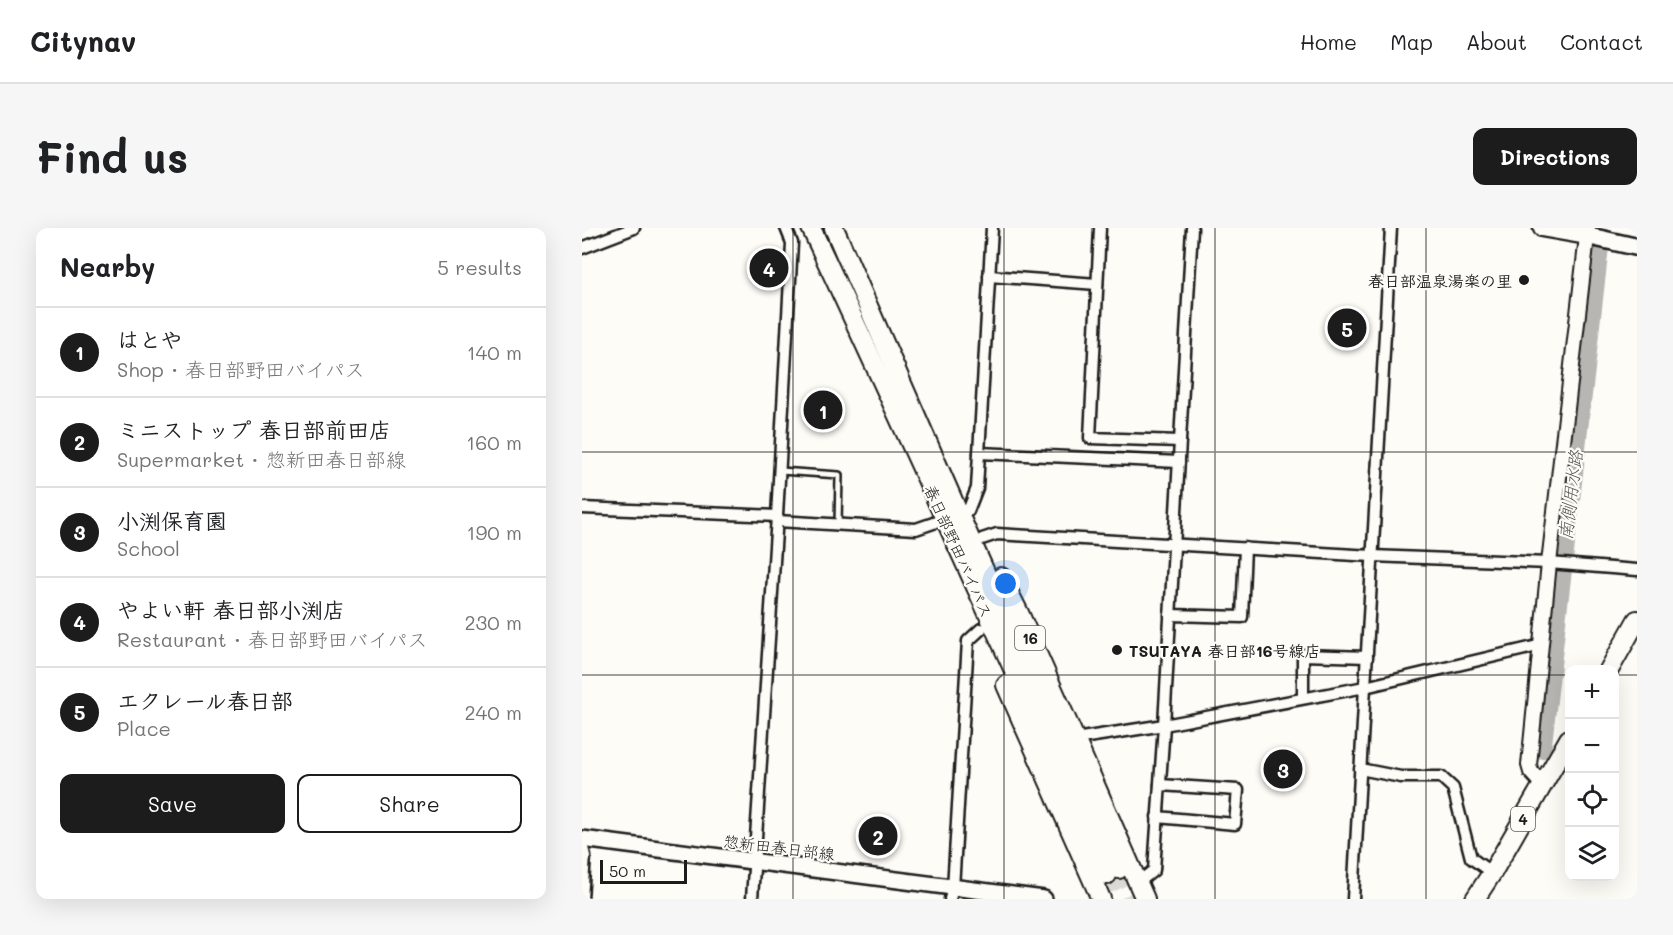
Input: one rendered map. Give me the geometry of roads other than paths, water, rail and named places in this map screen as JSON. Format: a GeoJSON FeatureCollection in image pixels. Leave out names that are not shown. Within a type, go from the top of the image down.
{"type":"FeatureCollection","features":[{"type":"Feature","properties":{"kind":"highway","name":"春日部野田バイパス"},"geometry":{"type":"LineString","coordinates":[[812,228],[948,525],[1113,872],[834,228]]}},
{"type":"Feature","properties":{"kind":"highway","name":"16"},"geometry":{"type":"LineString","coordinates":[[901,384],[943,459],[1019,613],[1142,890]]}},
{"type":"Feature","properties":{"kind":"highway","name":"16"},"geometry":{"type":"LineString","coordinates":[[948,525],[981,629],[1101,899]]}},
{"type":"Feature","properties":{"kind":"highway"},"geometry":{"type":"LineString","coordinates":[[1611,665],[1637,620]]}},
{"type":"Feature","properties":{"kind":"highway","name":"4"},"geometry":{"type":"LineString","coordinates":[[1475,899],[1565,746]]}},
{"type":"Feature","properties":{"kind":"main road"},"geometry":{"type":"LineString","coordinates":[[1542,228],[1588,232],[1637,247]]}},
{"type":"Feature","properties":{"kind":"main road","name":"惣新田春日部線"},"geometry":{"type":"LineString","coordinates":[[582,839],[755,862],[952,893],[1044,899]]}},
{"type":"Feature","properties":{"kind":"street"},"geometry":{"type":"LineString","coordinates":[[582,248],[634,228]]}},
{"type":"Feature","properties":{"kind":"street"},"geometry":{"type":"LineString","coordinates":[[752,899],[780,471],[792,243],[786,228]]}},
{"type":"Feature","properties":{"kind":"street"},"geometry":{"type":"LineString","coordinates":[[968,511],[976,488],[979,453],[992,228]]}},
{"type":"Feature","properties":{"kind":"street"},"geometry":{"type":"LineString","coordinates":[[1100,228],[1090,438],[1180,441]]}},
{"type":"Feature","properties":{"kind":"street"},"geometry":{"type":"LineString","coordinates":[[1142,890],[1154,870],[1192,228]]}},
{"type":"Feature","properties":{"kind":"street"},"geometry":{"type":"LineString","coordinates":[[1353,899],[1391,228]]}},
{"type":"Feature","properties":{"kind":"street"},"geometry":{"type":"LineString","coordinates":[[1543,785],[1531,772],[1529,765],[1588,232]]}},
{"type":"Feature","properties":{"kind":"street"},"geometry":{"type":"LineString","coordinates":[[989,276],[1097,284]]}},
{"type":"Feature","properties":{"kind":"street"},"geometry":{"type":"LineString","coordinates":[[979,453],[1179,462]]}},
{"type":"Feature","properties":{"kind":"street"},"geometry":{"type":"LineString","coordinates":[[582,508],[916,529],[948,525]]}},
{"type":"Feature","properties":{"kind":"street"},"geometry":{"type":"LineString","coordinates":[[982,539],[997,534],[1553,563],[1637,570]]}},
{"type":"Feature","properties":{"kind":"street"},"geometry":{"type":"LineString","coordinates":[[1170,615],[1242,617],[1245,548]]}},
{"type":"Feature","properties":{"kind":"street"},"geometry":{"type":"LineString","coordinates":[[952,893],[968,641],[981,629]]}},
{"type":"Feature","properties":{"kind":"street"},"geometry":{"type":"LineString","coordinates":[[1075,739],[1365,687],[1542,645]]}},
{"type":"Feature","properties":{"kind":"street"},"geometry":{"type":"LineString","coordinates":[[1303,698],[1303,655],[1366,657]]}},
{"type":"Feature","properties":{"kind":"street"},"geometry":{"type":"LineString","coordinates":[[1360,769],[1401,777],[1441,777],[1453,788],[1471,858],[1492,873]]}},
{"type":"Feature","properties":{"kind":"street"},"geometry":{"type":"LineString","coordinates":[[1157,817],[1235,824],[1238,790],[1160,785]]}},
{"type":"Feature","properties":{"kind":"street"},"geometry":{"type":"LineString","coordinates":[[582,844],[585,856],[582,899]]}},
{"type":"Feature","properties":{"kind":"lane"},"geometry":{"type":"LineString","coordinates":[[780,471],[839,475],[838,525]]}},
{"type":"Feature","properties":{"kind":"waterway","name":"南側用水路"},"geometry":{"type":"LineString","coordinates":[[1541,748],[1599,242]]}},
{"type":"Feature","properties":{"kind":"tunnel"},"geometry":{"type":"LineString","coordinates":[[1119,869],[1133,899]]}},
{"type":"Feature","properties":{"kind":"tunnel"},"geometry":{"type":"LineString","coordinates":[[1107,875],[1118,899]]}},
{"type":"Feature","properties":{"kind":"place","name":"やよい軒 春日部小渕店"},"geometry":{"type":"Point","coordinates":[769,268]}},
{"type":"Feature","properties":{"kind":"place","name":"春日部温泉湯楽の里"},"geometry":{"type":"Point","coordinates":[1524,280]}},
{"type":"Feature","properties":{"kind":"place","name":"エクレール春日部"},"geometry":{"type":"Point","coordinates":[1347,328]}},
{"type":"Feature","properties":{"kind":"place","name":"はとや"},"geometry":{"type":"Point","coordinates":[823,410]}},
{"type":"Feature","properties":{"kind":"place","name":"TSUTAYA 春日部16号線店"},"geometry":{"type":"Point","coordinates":[1117,650]}},
{"type":"Feature","properties":{"kind":"place","name":"小渕保育園"},"geometry":{"type":"Point","coordinates":[1283,769]}},
{"type":"Feature","properties":{"kind":"place","name":"ミニストップ 春日部前田店"},"geometry":{"type":"Point","coordinates":[878,836]}}]}
